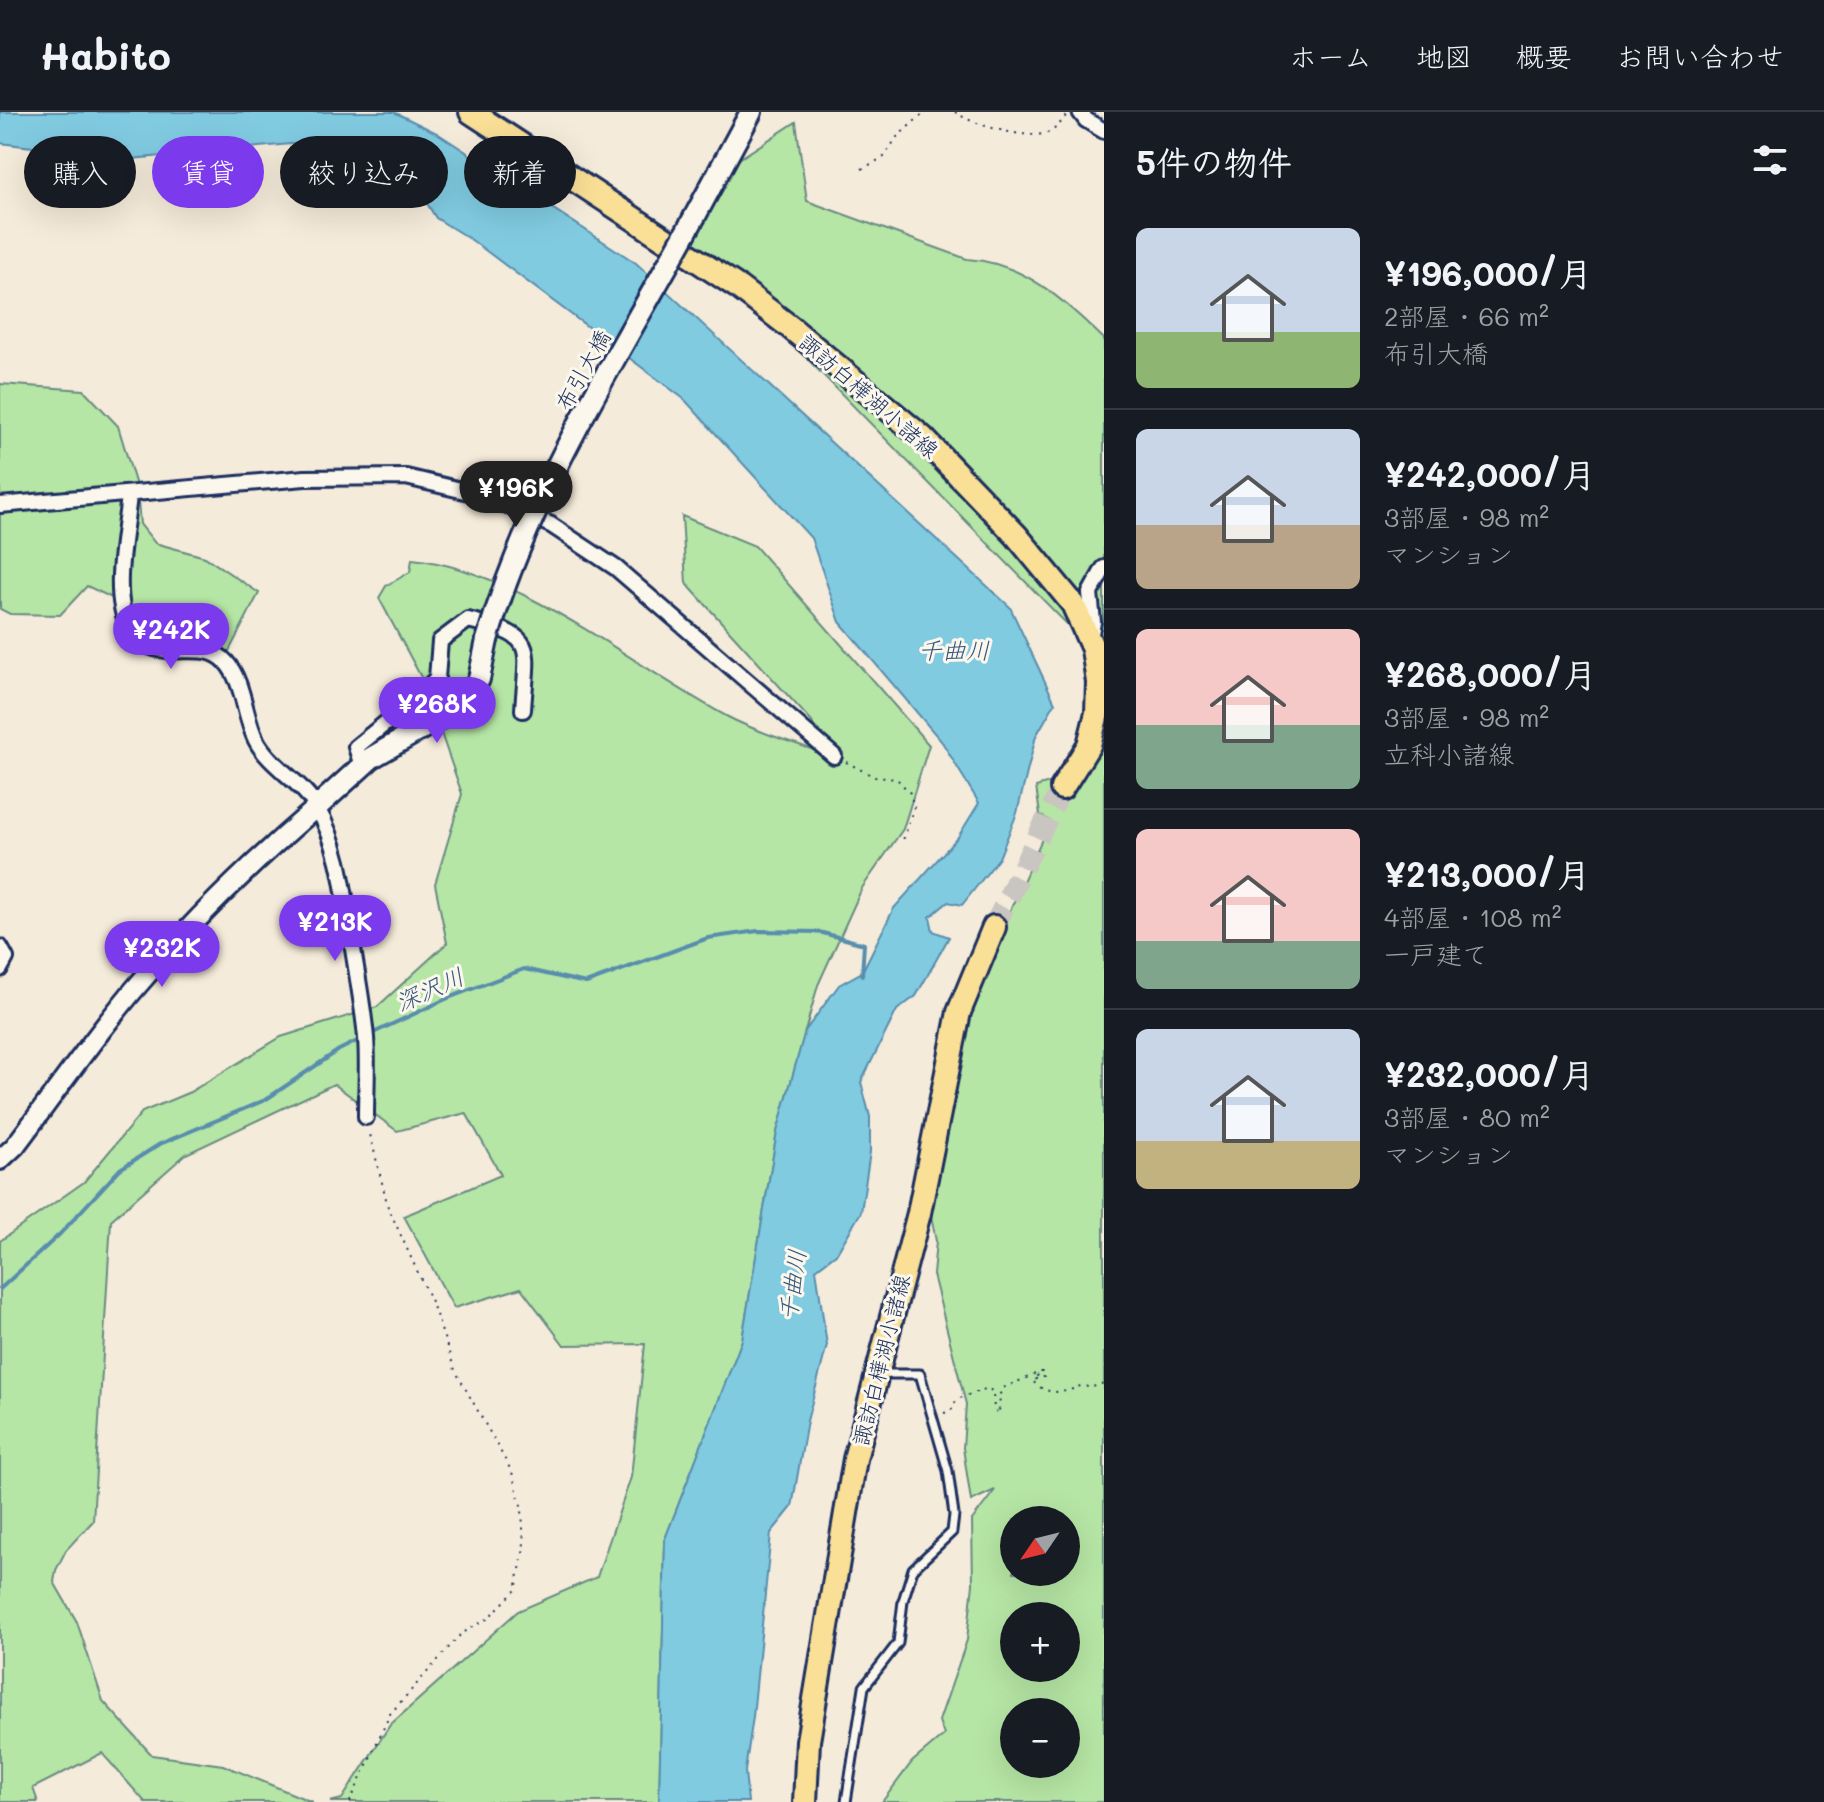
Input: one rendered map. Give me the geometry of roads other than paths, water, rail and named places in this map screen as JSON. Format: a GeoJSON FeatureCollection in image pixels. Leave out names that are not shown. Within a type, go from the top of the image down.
{"type":"FeatureCollection","features":[{"type":"Feature","properties":{"kind":"main road","name":"諏訪白樺湖小諸線"},"geometry":{"type":"LineString","coordinates":[[471,112],[738,287],[845,371],[923,438],[1016,535],[1073,604],[1090,639],[1098,682],[1097,713],[1089,745],[1062,788]]}},
{"type":"Feature","properties":{"kind":"main road","name":"布引大橋"},"geometry":{"type":"LineString","coordinates":[[317,807],[362,766],[406,736],[466,703],[479,679],[504,581],[548,485],[751,112]]}},
{"type":"Feature","properties":{"kind":"main road","name":"諏訪白樺湖小諸線"},"geometry":{"type":"LineString","coordinates":[[805,1802],[808,1741],[855,1459],[919,1213],[951,1040],[959,1012],[994,927]]}},
{"type":"Feature","properties":{"kind":"street"},"geometry":{"type":"LineString","coordinates":[[1080,112],[1086,120],[1104,131]]}},
{"type":"Feature","properties":{"kind":"street"},"geometry":{"type":"LineString","coordinates":[[0,505],[305,478],[406,477],[509,504],[573,537],[616,568],[834,756]]}},
{"type":"Feature","properties":{"kind":"street"},"geometry":{"type":"LineString","coordinates":[[129,495],[120,584],[120,603],[127,625],[138,639],[150,647],[167,652],[208,651],[223,658],[231,668],[257,743],[317,807],[340,863],[366,1039],[366,1117]]}},
{"type":"Feature","properties":{"kind":"street"},"geometry":{"type":"LineString","coordinates":[[1090,639],[1093,622],[1090,593],[1104,568]]}},
{"type":"Feature","properties":{"kind":"street"},"geometry":{"type":"LineString","coordinates":[[362,766],[356,747],[437,678],[440,641],[468,620],[506,629],[519,637],[527,651],[523,710]]}},
{"type":"Feature","properties":{"kind":"street"},"geometry":{"type":"LineString","coordinates":[[0,1160],[15,1146],[136,987],[191,925],[261,856],[317,807]]}},
{"type":"Feature","properties":{"kind":"street"},"geometry":{"type":"LineString","coordinates":[[0,947],[6,958],[0,969]]}},
{"type":"Feature","properties":{"kind":"lane"},"geometry":{"type":"LineString","coordinates":[[846,1802],[860,1697],[864,1687],[898,1643],[903,1601],[913,1569],[952,1532],[954,1515],[945,1459],[920,1374],[879,1374]]}},
{"type":"Feature","properties":{"kind":"water","name":"千曲川"},"geometry":{"type":"Polygon","coordinates":[[[0,112],[394,112],[442,136],[280,136],[280,145],[264,147],[264,136],[152,136],[152,157],[136,159],[136,136],[24,136],[24,146],[0,143],[0,112]]]}},
{"type":"Feature","properties":{"kind":"water","name":"千曲川"},"geometry":{"type":"Polygon","coordinates":[[[448,140],[464,151],[464,208],[552,208],[636,263],[1010,607],[1055,703],[1036,736],[1017,813],[999,858],[962,905],[948,902],[930,917],[933,931],[949,937],[916,996],[897,1010],[861,1082],[870,1117],[870,1152],[861,1212],[837,1253],[816,1269],[827,1345],[807,1421],[792,1507],[771,1533],[745,1771],[748,1802],[659,1802],[665,1539],[742,1340],[777,1132],[805,1031],[839,985],[862,972],[894,908],[958,837],[979,803],[942,742],[840,622],[811,538],[684,399],[473,241],[436,218],[430,208],[448,208],[448,140]]]}},
{"type":"Feature","properties":{"kind":"waterway","name":"深沢川"},"geometry":{"type":"LineString","coordinates":[[369,1035],[446,999],[524,969],[586,983],[708,938],[758,931],[819,932],[864,944],[862,975]]}},
{"type":"Feature","properties":{"kind":"waterway","name":"深沢川"},"geometry":{"type":"LineString","coordinates":[[0,1289],[60,1234],[120,1169],[160,1144],[265,1100],[339,1050],[361,1039]]}},
{"type":"Feature","properties":{"kind":"tunnel"},"geometry":{"type":"LineString","coordinates":[[994,927],[1062,788]]}}]}
